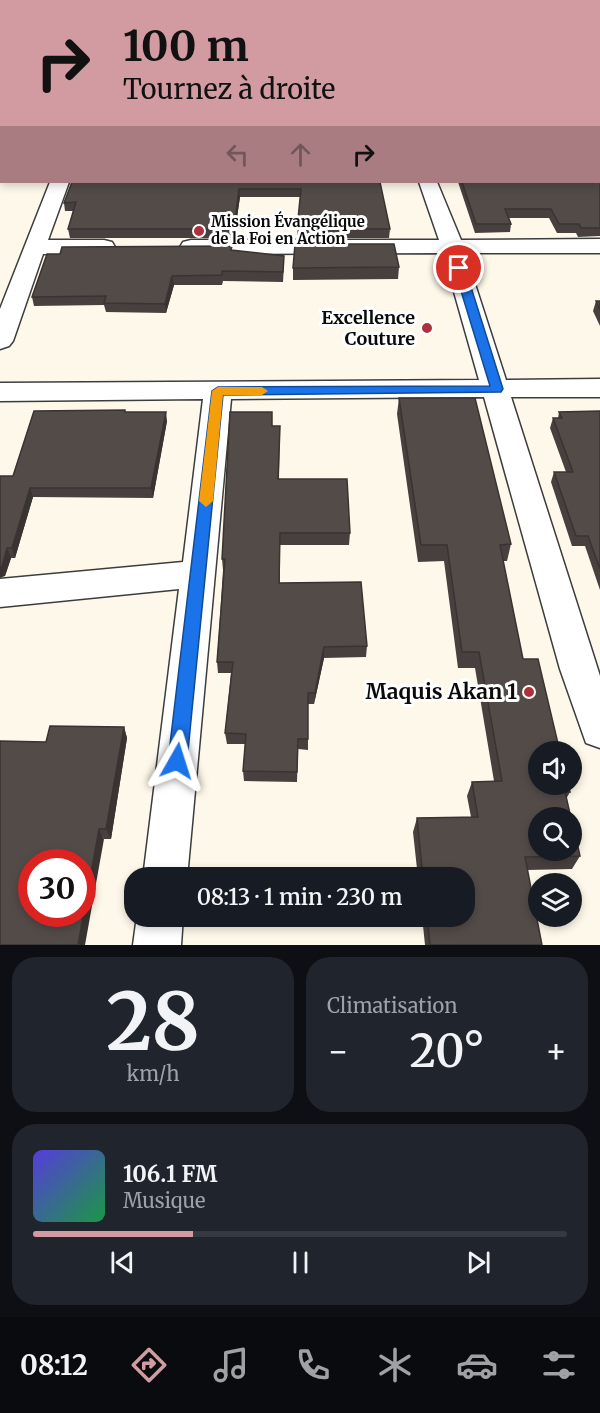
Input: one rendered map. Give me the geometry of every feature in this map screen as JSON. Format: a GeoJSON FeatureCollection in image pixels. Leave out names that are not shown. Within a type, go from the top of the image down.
{"type":"FeatureCollection","features":[{"type":"Feature","properties":{"kind":"street"},"geometry":{"type":"LineString","coordinates":[[0,341],[58,183]]}},
{"type":"Feature","properties":{"kind":"street"},"geometry":{"type":"LineString","coordinates":[[428,183],[453,248],[590,669],[600,730]]}},
{"type":"Feature","properties":{"kind":"street"},"geometry":{"type":"LineString","coordinates":[[166,247],[600,246]]}},
{"type":"Feature","properties":{"kind":"street"},"geometry":{"type":"LineString","coordinates":[[34,247],[130,247]]}},
{"type":"Feature","properties":{"kind":"street"},"geometry":{"type":"LineString","coordinates":[[0,392],[600,388]]}},
{"type":"Feature","properties":{"kind":"street"},"geometry":{"type":"LineString","coordinates":[[166,867],[218,391]]}},
{"type":"Feature","properties":{"kind":"street"},"geometry":{"type":"LineString","coordinates":[[0,593],[198,574]]}},
{"type":"Feature","properties":{"kind":"street"},"geometry":{"type":"LineString","coordinates":[[157,945],[159,927]]}},
{"type":"Feature","properties":{"kind":"building"},"geometry":{"type":"Polygon","coordinates":[[[72,183],[380,183],[390,229],[297,229],[301,189],[239,189],[234,229],[68,229],[76,202],[64,203],[72,183]]]}},
{"type":"Feature","properties":{"kind":"building"},"geometry":{"type":"Polygon","coordinates":[[[462,183],[600,183],[600,228],[581,228],[579,224],[559,224],[551,209],[505,209],[511,224],[476,224],[462,183]]]}},
{"type":"Feature","properties":{"kind":"building"},"geometry":{"type":"Polygon","coordinates":[[[295,244],[394,244],[399,267],[293,268],[295,244]]]}},
{"type":"Feature","properties":{"kind":"building"},"geometry":{"type":"Polygon","coordinates":[[[232,246],[231,250],[284,256],[283,272],[222,271],[222,275],[172,276],[165,304],[104,303],[106,296],[32,297],[47,254],[60,254],[62,247],[232,246]]]}},
{"type":"Feature","properties":{"kind":"building"},"geometry":{"type":"Polygon","coordinates":[[[399,398],[475,398],[511,544],[500,545],[523,659],[538,659],[557,741],[528,741],[528,795],[566,795],[568,807],[528,807],[528,857],[525,857],[528,873],[528,927],[539,927],[542,945],[430,945],[428,927],[475,927],[475,867],[422,867],[417,818],[478,817],[472,782],[502,781],[479,652],[462,652],[447,545],[421,545],[399,398]]]}},
{"type":"Feature","properties":{"kind":"building"},"geometry":{"type":"Polygon","coordinates":[[[125,410],[125,412],[166,412],[151,488],[30,488],[12,548],[7,548],[2,567],[0,567],[0,476],[13,476],[34,411],[125,410]]]}},
{"type":"Feature","properties":{"kind":"building"},"geometry":{"type":"Polygon","coordinates":[[[600,411],[600,569],[588,536],[576,536],[554,472],[573,472],[553,418],[562,418],[559,412],[600,411]]]}},
{"type":"Feature","properties":{"kind":"building"},"geometry":{"type":"Polygon","coordinates":[[[230,412],[272,412],[272,426],[280,426],[278,479],[347,479],[350,533],[280,533],[279,583],[361,582],[367,646],[324,647],[315,693],[308,693],[308,739],[298,739],[297,772],[243,771],[246,734],[225,733],[233,662],[217,662],[225,559],[222,559],[230,412]]]}},
{"type":"Feature","properties":{"kind":"building"},"geometry":{"type":"Polygon","coordinates":[[[50,726],[124,727],[106,829],[99,829],[95,849],[18,849],[18,927],[81,927],[78,945],[0,945],[0,741],[46,742],[50,726]]]}},
{"type":"Feature","properties":{"kind":"slow traffic"},"geometry":{"type":"LineString","coordinates":[[206,501],[218,391],[262,391]]}},
{"type":"Feature","properties":{"kind":"place","name":"Mission Évangélique de la Foi en Action"},"geometry":{"type":"Point","coordinates":[199,231]}},
{"type":"Feature","properties":{"kind":"place","name":"Excellence Couture"},"geometry":{"type":"Point","coordinates":[427,328]}},
{"type":"Feature","properties":{"kind":"place","name":"Maquis Akan 1"},"geometry":{"type":"Point","coordinates":[529,692]}},
{"type":"Feature","properties":{"kind":"route"},"geometry":{"type":"LineString","coordinates":[[177,761],[218,391],[497,389],[459,268]]}}]}
